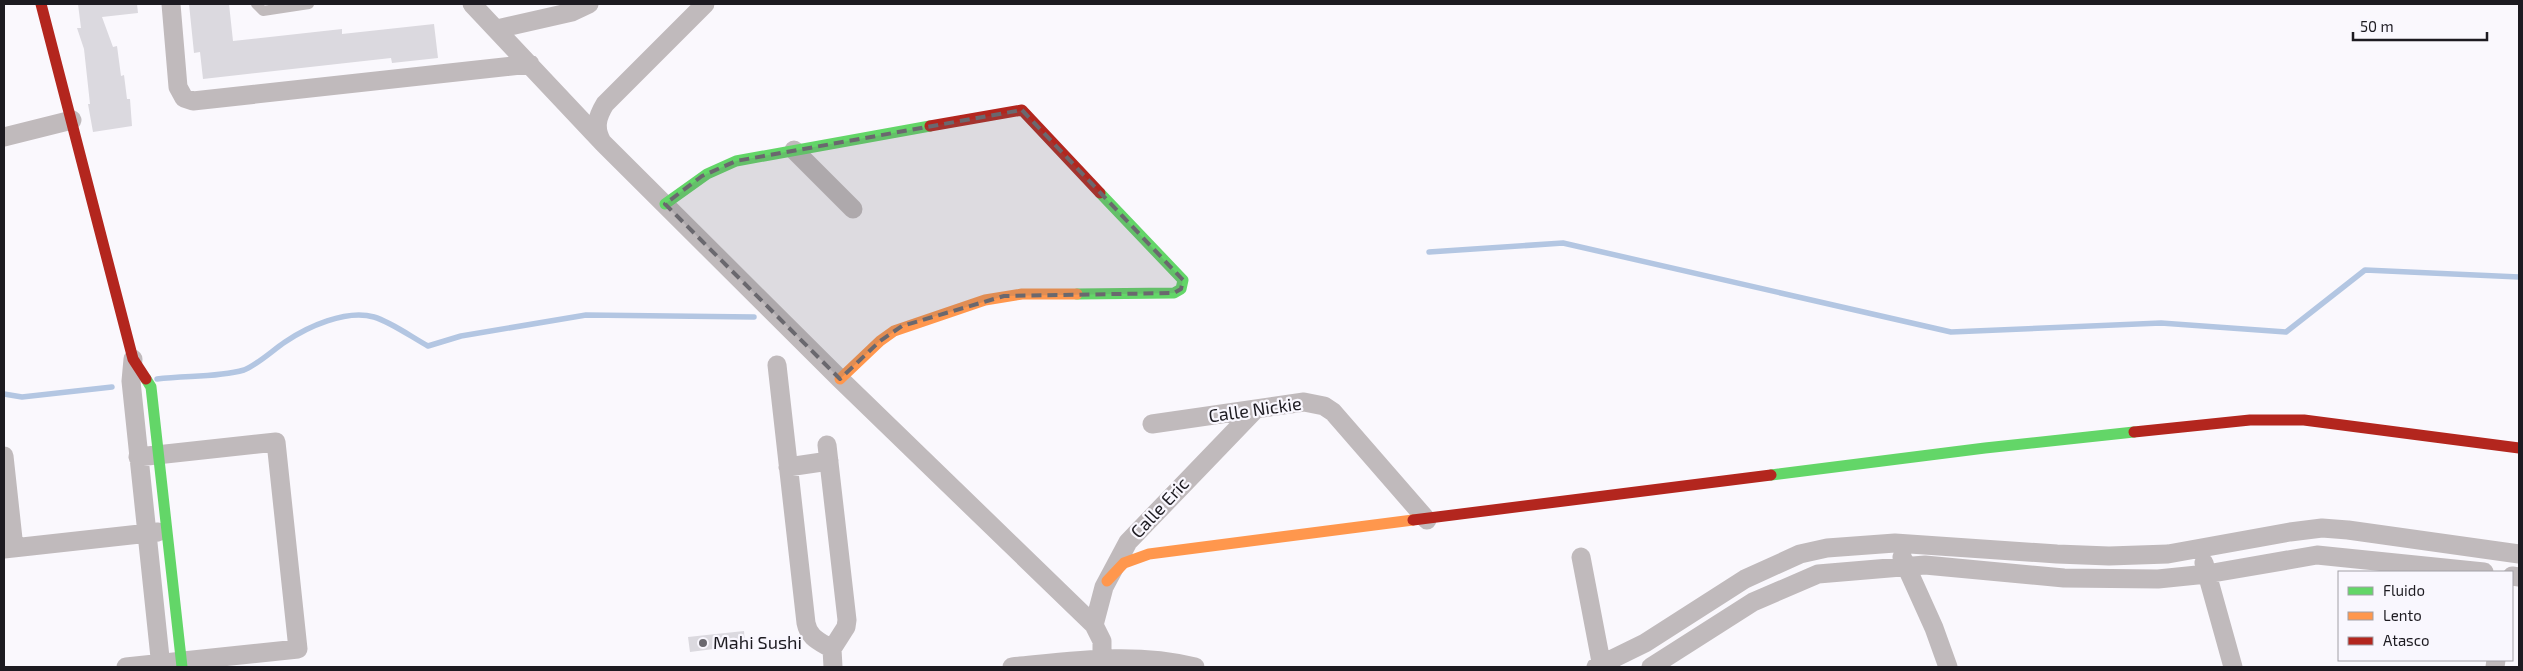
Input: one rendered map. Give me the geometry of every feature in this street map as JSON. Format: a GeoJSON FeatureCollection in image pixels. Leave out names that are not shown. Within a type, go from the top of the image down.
{"type":"FeatureCollection","features":[{"type":"Feature","properties":{"kind":"street"},"geometry":{"type":"LineString","coordinates":[[42,4],[133,359],[151,387],[182,664]]}},
{"type":"Feature","properties":{"kind":"street"},"geometry":{"type":"LineString","coordinates":[[171,4],[178,88],[184,98],[193,101],[530,64]]}},
{"type":"Feature","properties":{"kind":"street"},"geometry":{"type":"LineString","coordinates":[[472,4],[603,143],[840,380],[1094,625],[1102,641],[1102,659]]}},
{"type":"Feature","properties":{"kind":"street"},"geometry":{"type":"LineString","coordinates":[[497,29],[572,12],[589,4]]}},
{"type":"Feature","properties":{"kind":"street"},"geometry":{"type":"LineString","coordinates":[[603,143],[597,126],[599,116],[606,104],[704,4]]}},
{"type":"Feature","properties":{"kind":"street"},"geometry":{"type":"LineString","coordinates":[[665,204],[702,176],[719,167],[794,150],[1022,110],[1026,111],[1183,280],[1182,288],[1174,293],[1031,293],[984,300],[894,330],[840,380]]}},
{"type":"Feature","properties":{"kind":"street"},"geometry":{"type":"LineString","coordinates":[[4,138],[72,120]]}},
{"type":"Feature","properties":{"kind":"street"},"geometry":{"type":"LineString","coordinates":[[794,150],[853,209]]}},
{"type":"Feature","properties":{"kind":"street"},"geometry":{"type":"LineString","coordinates":[[133,359],[131,381],[160,665]]}},
{"type":"Feature","properties":{"kind":"street"},"geometry":{"type":"LineString","coordinates":[[777,365],[806,623],[812,638],[832,648]]}},
{"type":"Feature","properties":{"kind":"street","name":"Calle Nickie"},"geometry":{"type":"LineString","coordinates":[[1152,424],[1312,402],[1333,412],[1427,520]]}},
{"type":"Feature","properties":{"kind":"street","name":"Calle Eric"},"geometry":{"type":"LineString","coordinates":[[1094,625],[1107,581],[1136,531],[1256,409]]}},
{"type":"Feature","properties":{"kind":"street"},"geometry":{"type":"LineString","coordinates":[[1107,581],[1124,563],[1144,554],[1427,520],[1985,448],[2250,420],[2304,420],[2519,448]]}},
{"type":"Feature","properties":{"kind":"street"},"geometry":{"type":"LineString","coordinates":[[126,667],[182,664],[298,649],[276,442],[138,457]]}},
{"type":"Feature","properties":{"kind":"street"},"geometry":{"type":"LineString","coordinates":[[788,467],[828,453],[847,620],[846,627],[832,648],[834,667]]}},
{"type":"Feature","properties":{"kind":"street"},"geometry":{"type":"LineString","coordinates":[[4,456],[9,548],[167,531]]}},
{"type":"Feature","properties":{"kind":"street"},"geometry":{"type":"LineString","coordinates":[[1581,557],[1600,667],[1635,659],[1745,578],[1800,554],[1827,548],[1895,543],[2109,556],[2168,554],[2322,528],[2519,554]]}},
{"type":"Feature","properties":{"kind":"street"},"geometry":{"type":"LineString","coordinates":[[1895,543],[1934,628],[1948,667]]}},
{"type":"Feature","properties":{"kind":"street"},"geometry":{"type":"LineString","coordinates":[[2200,550],[2233,667]]}},
{"type":"Feature","properties":{"kind":"street"},"geometry":{"type":"LineString","coordinates":[[2489,550],[2490,571]]}},
{"type":"Feature","properties":{"kind":"street"},"geometry":{"type":"LineString","coordinates":[[1651,667],[1752,602],[1792,583],[1818,574],[1906,566],[2110,580],[2158,579],[2207,574],[2317,555],[2474,571]]}},
{"type":"Feature","properties":{"kind":"street"},"geometry":{"type":"LineString","coordinates":[[1012,667],[1102,659],[1151,658],[1195,667]]}},
{"type":"Feature","properties":{"kind":"lane"},"geometry":{"type":"LineString","coordinates":[[256,4],[263,11],[309,4]]}},
{"type":"Feature","properties":{"kind":"highlighted area"},"geometry":{"type":"Polygon","coordinates":[[[1022,110],[1183,280],[1181,289],[1174,293],[1004,296],[902,326],[880,341],[840,379],[665,204],[702,176],[736,161],[1022,110]]]}},
{"type":"Feature","properties":{"kind":"building"},"geometry":{"type":"Polygon","coordinates":[[[78,4],[137,4],[138,13],[102,17],[113,47],[117,46],[121,76],[124,75],[127,99],[130,99],[132,126],[93,132],[88,104],[90,104],[84,49],[77,28],[81,28],[78,4]]]}},
{"type":"Feature","properties":{"kind":"building"},"geometry":{"type":"Polygon","coordinates":[[[189,4],[229,4],[233,41],[342,29],[342,34],[434,24],[438,58],[392,63],[391,58],[203,79],[200,52],[194,53],[189,4]]]}},
{"type":"Feature","properties":{"kind":"building"},"geometry":{"type":"Polygon","coordinates":[[[744,631],[745,645],[690,652],[688,637],[744,631]]]}},
{"type":"Feature","properties":{"kind":"waterway"},"geometry":{"type":"LineString","coordinates":[[1429,252],[1563,243],[1951,332],[2161,323],[2286,332],[2365,270],[2519,277]]}},
{"type":"Feature","properties":{"kind":"waterway"},"geometry":{"type":"LineString","coordinates":[[157,379],[233,373],[244,370],[254,365],[285,342],[315,325],[351,315],[363,315],[381,319],[428,346],[461,336],[586,315],[754,317]]}},
{"type":"Feature","properties":{"kind":"waterway"},"geometry":{"type":"LineString","coordinates":[[4,394],[22,397],[112,387]]}},
{"type":"Feature","properties":{"kind":"traffic: fast"},"geometry":{"type":"LineString","coordinates":[[665,204],[707,174],[736,161],[930,126]]}},
{"type":"Feature","properties":{"kind":"traffic: fast"},"geometry":{"type":"LineString","coordinates":[[1077,294],[1174,293],[1181,289],[1183,280],[1100,193]]}},
{"type":"Feature","properties":{"kind":"traffic: fast"},"geometry":{"type":"LineString","coordinates":[[146,379],[151,387],[182,667]]}},
{"type":"Feature","properties":{"kind":"traffic: fast"},"geometry":{"type":"LineString","coordinates":[[1771,475],[1985,448],[2134,432]]}},
{"type":"Feature","properties":{"kind":"traffic: slow"},"geometry":{"type":"LineString","coordinates":[[840,379],[880,341],[894,331],[985,300],[1022,294],[1077,294]]}},
{"type":"Feature","properties":{"kind":"traffic: slow"},"geometry":{"type":"LineString","coordinates":[[1107,581],[1124,563],[1149,554],[1413,520]]}},
{"type":"Feature","properties":{"kind":"traffic: jam"},"geometry":{"type":"LineString","coordinates":[[41,4],[133,359],[146,379]]}},
{"type":"Feature","properties":{"kind":"traffic: jam"},"geometry":{"type":"LineString","coordinates":[[930,126],[1022,110],[1100,193]]}},
{"type":"Feature","properties":{"kind":"traffic: jam"},"geometry":{"type":"LineString","coordinates":[[2134,432],[2250,420],[2304,420],[2519,448]]}},
{"type":"Feature","properties":{"kind":"traffic: jam"},"geometry":{"type":"LineString","coordinates":[[1413,520],[1771,475]]}},
{"type":"Feature","properties":{"kind":"place","name":"Mahi Sushi"},"geometry":{"type":"Point","coordinates":[703,643]}}]}
